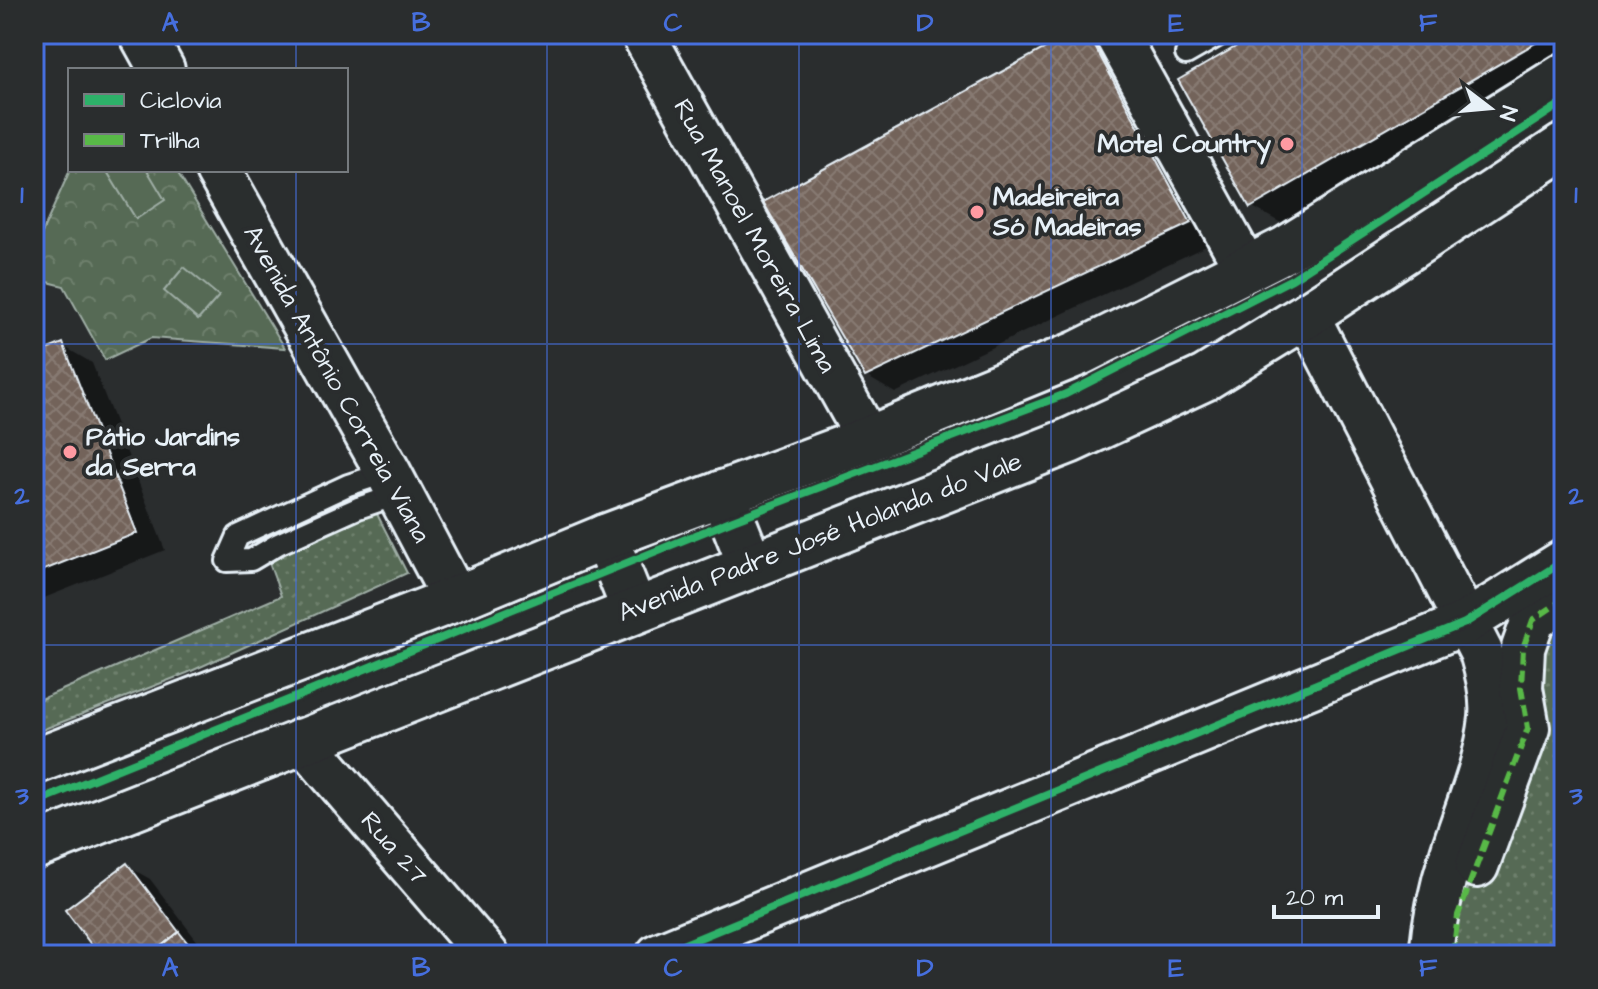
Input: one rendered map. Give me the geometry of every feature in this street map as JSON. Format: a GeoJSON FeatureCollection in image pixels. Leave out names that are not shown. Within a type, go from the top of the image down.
{"type":"FeatureCollection","features":[{"type":"Feature","properties":{"kind":"main road"},"geometry":{"type":"LineString","coordinates":[[142,34],[161,68]]}},
{"type":"Feature","properties":{"kind":"main road"},"geometry":{"type":"LineString","coordinates":[[34,762],[455,599],[605,537],[868,439],[1079,353],[1286,249],[1564,76]]}},
{"type":"Feature","properties":{"kind":"main road","name":"Avenida Padre José Holanda do Vale"},"geometry":{"type":"LineString","coordinates":[[34,847],[634,609],[1069,441],[1205,378],[1307,315],[1564,146]]}},
{"type":"Feature","properties":{"kind":"main road","name":"Avenida Antônio Correia Viana"},"geometry":{"type":"LineString","coordinates":[[219,172],[394,483],[455,599]]}},
{"type":"Feature","properties":{"kind":"main road"},"geometry":{"type":"LineString","coordinates":[[722,493],[751,566]]}},
{"type":"Feature","properties":{"kind":"main road"},"geometry":{"type":"LineString","coordinates":[[605,537],[634,609]]}},
{"type":"Feature","properties":{"kind":"street","name":"Rua Manoel Moreira Lima"},"geometry":{"type":"LineString","coordinates":[[643,34],[868,439]]}},
{"type":"Feature","properties":{"kind":"street"},"geometry":{"type":"LineString","coordinates":[[1116,34],[1247,270]]}},
{"type":"Feature","properties":{"kind":"street"},"geometry":{"type":"LineString","coordinates":[[1307,315],[1481,652],[1489,678],[1491,717],[1478,777],[1451,856],[1434,920],[1431,955]]}},
{"type":"Feature","properties":{"kind":"street"},"geometry":{"type":"LineString","coordinates":[[658,955],[1465,623],[1564,561]]}},
{"type":"Feature","properties":{"kind":"street"},"geometry":{"type":"LineString","coordinates":[[1453,955],[1458,915],[1528,728],[1521,688],[1523,648],[1533,620],[1564,599]]}},
{"type":"Feature","properties":{"kind":"street","name":"Rua 27"},"geometry":{"type":"LineString","coordinates":[[302,740],[487,955]]}},
{"type":"Feature","properties":{"kind":"lane"},"geometry":{"type":"LineString","coordinates":[[1186,54],[1221,34]]}},
{"type":"Feature","properties":{"kind":"lane"},"geometry":{"type":"LineString","coordinates":[[394,483],[358,508],[278,544],[251,560],[227,561],[238,536],[348,485],[394,483]]}},
{"type":"Feature","properties":{"kind":"green space"},"geometry":{"type":"Polygon","coordinates":[[[69,172],[177,172],[285,348],[151,338],[105,360],[64,286],[48,282],[35,271],[34,251],[69,172]]]}},
{"type":"Feature","properties":{"kind":"green space"},"geometry":{"type":"Polygon","coordinates":[[[107,172],[148,172],[165,200],[136,219],[107,172]]]}},
{"type":"Feature","properties":{"kind":"green space"},"geometry":{"type":"Polygon","coordinates":[[[184,267],[219,296],[198,320],[164,291],[184,267]]]}},
{"type":"Feature","properties":{"kind":"green space"},"geometry":{"type":"Polygon","coordinates":[[[376,512],[407,573],[187,673],[34,733],[34,702],[281,596],[268,560],[376,512]]]}},
{"type":"Feature","properties":{"kind":"green space"},"geometry":{"type":"Polygon","coordinates":[[[1564,599],[1564,955],[1453,955],[1458,915],[1523,744],[1521,688],[1564,599]]]}},
{"type":"Feature","properties":{"kind":"building","name":"Madeireira Só Madeiras"},"geometry":{"type":"Polygon","coordinates":[[[1071,34],[1088,34],[1191,223],[865,377],[763,202],[1071,34]]]}},
{"type":"Feature","properties":{"kind":"building","name":"Motel Country"},"geometry":{"type":"Polygon","coordinates":[[[1258,34],[1551,34],[1250,208],[1178,80],[1258,34]]]}},
{"type":"Feature","properties":{"kind":"building","name":"Pátio Jardins da Serra"},"geometry":{"type":"Polygon","coordinates":[[[63,343],[137,533],[34,574],[34,355],[63,343]]]}},
{"type":"Feature","properties":{"kind":"building"},"geometry":{"type":"Polygon","coordinates":[[[127,863],[179,932],[150,955],[99,955],[65,910],[127,863]]]}},
{"type":"Feature","properties":{"kind":"building"},"geometry":{"type":"Polygon","coordinates":[[[179,932],[197,955],[150,955],[179,932]]]}},
{"type":"Feature","properties":{"kind":"marked path"},"geometry":{"type":"LineString","coordinates":[[1453,955],[1458,915],[1528,728],[1521,688],[1523,648],[1533,620],[1564,599]]}},
{"type":"Feature","properties":{"kind":"cycle path"},"geometry":{"type":"LineString","coordinates":[[34,803],[733,520],[1066,394],[1292,279],[1564,102]]}},
{"type":"Feature","properties":{"kind":"cycle path"},"geometry":{"type":"LineString","coordinates":[[658,955],[1465,623],[1564,561]]}},
{"type":"Feature","properties":{"kind":"place","name":"Motel Country"},"geometry":{"type":"Point","coordinates":[1287,144]}},
{"type":"Feature","properties":{"kind":"place","name":"Madeireira Só Madeiras"},"geometry":{"type":"Point","coordinates":[977,212]}},
{"type":"Feature","properties":{"kind":"place","name":"Pátio Jardins da Serra"},"geometry":{"type":"Point","coordinates":[70,452]}}]}
